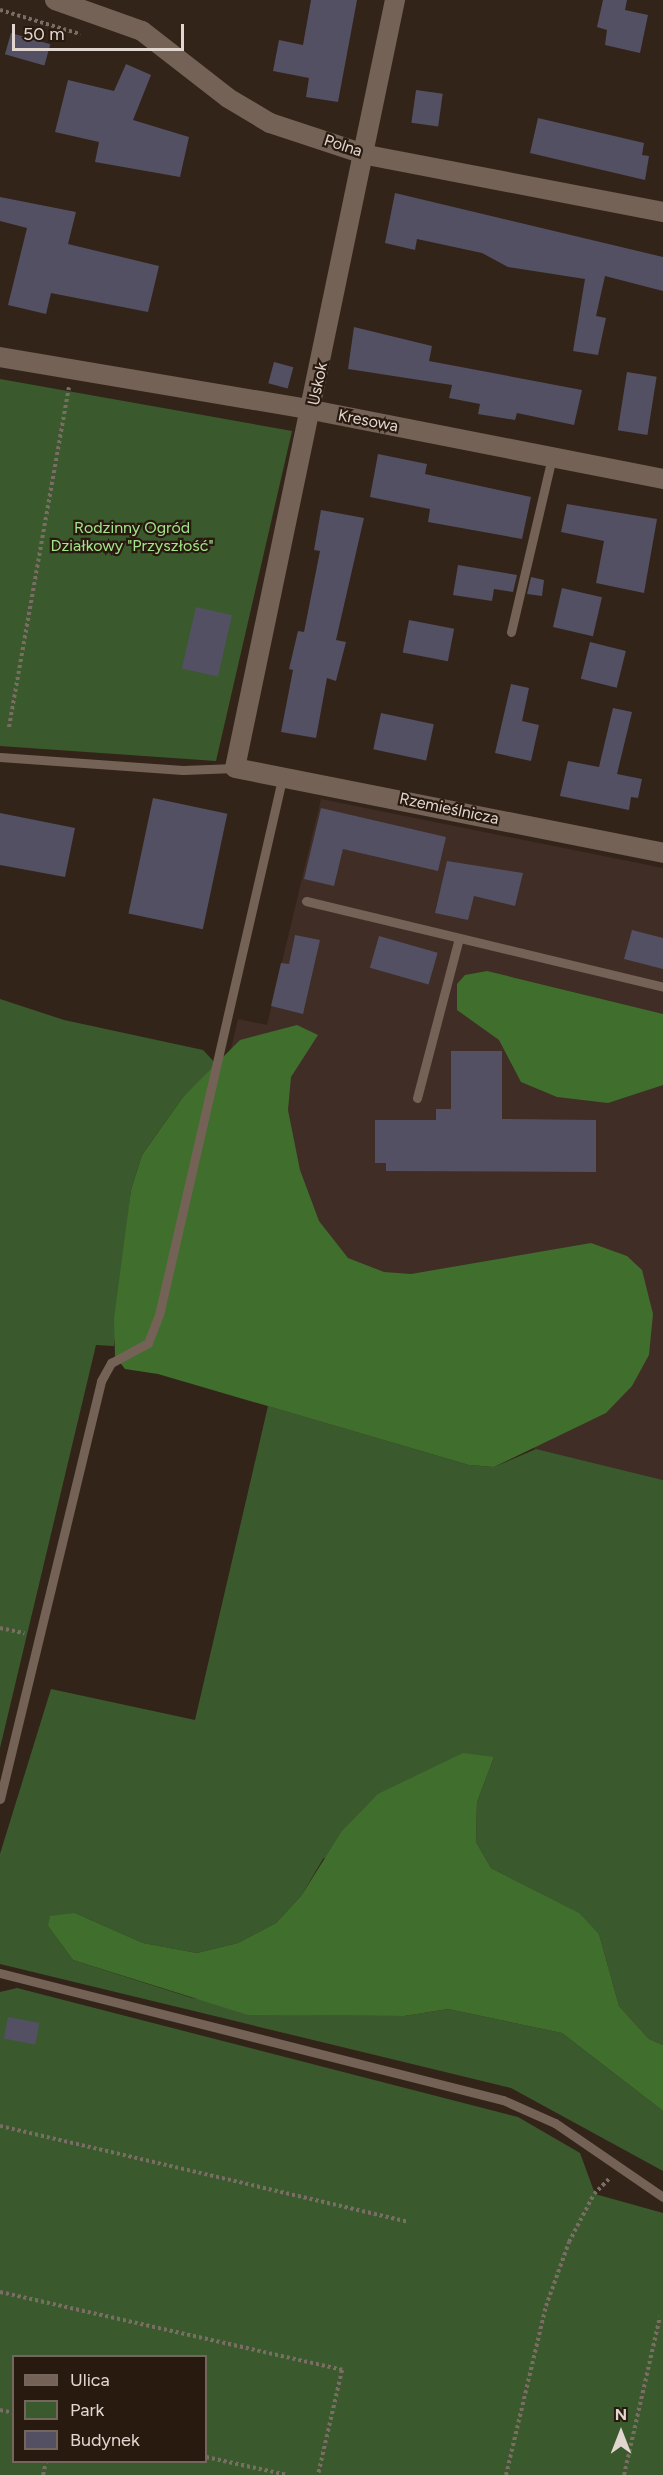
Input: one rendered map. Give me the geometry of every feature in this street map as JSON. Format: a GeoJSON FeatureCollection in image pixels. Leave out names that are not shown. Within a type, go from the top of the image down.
{"type":"FeatureCollection","features":[{"type":"Feature","properties":{"kind":"street","name":"Polna"},"geometry":{"type":"LineString","coordinates":[[55,0],[142,31],[228,98],[270,123],[367,155],[663,212]]}},
{"type":"Feature","properties":{"kind":"street","name":"Uskok"},"geometry":{"type":"LineString","coordinates":[[235,768],[367,155],[396,0]]}},
{"type":"Feature","properties":{"kind":"street","name":"Kresowa"},"geometry":{"type":"LineString","coordinates":[[0,357],[312,410],[663,479]]}},
{"type":"Feature","properties":{"kind":"street","name":"Rzemieślnicza"},"geometry":{"type":"LineString","coordinates":[[235,768],[283,775],[663,853]]}},
{"type":"Feature","properties":{"kind":"lane"},"geometry":{"type":"LineString","coordinates":[[512,633],[552,457]]}},
{"type":"Feature","properties":{"kind":"lane"},"geometry":{"type":"LineString","coordinates":[[0,758],[235,768]]}},
{"type":"Feature","properties":{"kind":"lane"},"geometry":{"type":"LineString","coordinates":[[0,1799],[101,1381],[111,1363],[148,1343],[159,1316],[283,775]]}},
{"type":"Feature","properties":{"kind":"lane"},"geometry":{"type":"LineString","coordinates":[[306,902],[663,987]]}},
{"type":"Feature","properties":{"kind":"lane"},"geometry":{"type":"LineString","coordinates":[[417,1098],[459,938]]}},
{"type":"Feature","properties":{"kind":"lane"},"geometry":{"type":"LineString","coordinates":[[0,1973],[503,2100],[555,2123],[663,2197]]}},
{"type":"Feature","properties":{"kind":"path"},"geometry":{"type":"LineString","coordinates":[[0,10],[89,36]]}},
{"type":"Feature","properties":{"kind":"path"},"geometry":{"type":"LineString","coordinates":[[9,727],[72,369]]}},
{"type":"Feature","properties":{"kind":"path"},"geometry":{"type":"LineString","coordinates":[[0,1628],[39,1637]]}},
{"type":"Feature","properties":{"kind":"path"},"geometry":{"type":"LineString","coordinates":[[0,2126],[408,2222]]}},
{"type":"Feature","properties":{"kind":"path"},"geometry":{"type":"LineString","coordinates":[[506,2475],[546,2306],[569,2242],[594,2194],[620,2167]]}},
{"type":"Feature","properties":{"kind":"path"},"geometry":{"type":"LineString","coordinates":[[0,2292],[342,2370],[318,2475]]}},
{"type":"Feature","properties":{"kind":"path"},"geometry":{"type":"LineString","coordinates":[[624,2475],[660,2317]]}},
{"type":"Feature","properties":{"kind":"path"},"geometry":{"type":"LineString","coordinates":[[207,2457],[286,2475]]}},
{"type":"Feature","properties":{"kind":"shaded area"},"geometry":{"type":"Polygon","coordinates":[[[321,799],[663,868],[663,1480],[158,1357],[238,1019],[267,1025],[321,799]]]}},
{"type":"Feature","properties":{"kind":"green space","name":"Rodzinny Ogród Działkowy \"Przyszłość\""},"geometry":{"type":"Polygon","coordinates":[[[0,379],[292,431],[216,761],[0,746],[0,379]]]}},
{"type":"Feature","properties":{"kind":"green space"},"geometry":{"type":"Polygon","coordinates":[[[487,971],[663,1014],[663,1085],[608,1103],[557,1097],[521,1082],[499,1040],[457,1010],[457,984],[465,975],[487,971]]]}},
{"type":"Feature","properties":{"kind":"green space"},"geometry":{"type":"Polygon","coordinates":[[[0,999],[64,1020],[203,1050],[217,1065],[183,1097],[142,1155],[131,1190],[114,1346],[96,1345],[0,1748],[0,999]]]}},
{"type":"Feature","properties":{"kind":"green space"},"geometry":{"type":"Polygon","coordinates":[[[297,1025],[318,1035],[291,1077],[288,1110],[300,1170],[319,1221],[348,1258],[384,1272],[411,1274],[591,1243],[627,1256],[642,1270],[653,1314],[649,1355],[632,1386],[606,1413],[494,1467],[469,1465],[158,1374],[125,1369],[115,1356],[114,1319],[131,1190],[142,1155],[183,1097],[240,1040],[297,1025]]]}},
{"type":"Feature","properties":{"kind":"green space"},"geometry":{"type":"Polygon","coordinates":[[[268,1406],[469,1465],[494,1467],[536,1449],[663,1480],[663,2045],[649,2039],[619,2006],[599,1934],[578,1913],[491,1868],[476,1842],[477,1802],[494,1757],[323,1859],[301,1896],[276,1923],[238,1943],[197,1953],[143,1943],[75,1913],[48,1926],[73,1960],[192,1998],[304,2015],[404,2016],[448,2009],[562,2033],[663,2111],[663,2171],[511,2088],[0,1964],[0,1854],[51,1689],[195,1720],[268,1406]]]}},
{"type":"Feature","properties":{"kind":"green space"},"geometry":{"type":"Polygon","coordinates":[[[463,1753],[494,1757],[477,1802],[476,1842],[491,1868],[579,1913],[599,1934],[619,2006],[649,2039],[663,2045],[663,2111],[562,2033],[448,2009],[404,2016],[248,2015],[73,1960],[48,1926],[50,1916],[75,1913],[143,1943],[197,1953],[238,1943],[276,1923],[301,1896],[342,1831],[378,1794],[463,1753]]]}},
{"type":"Feature","properties":{"kind":"green space"},"geometry":{"type":"Polygon","coordinates":[[[17,1988],[518,2117],[580,2153],[595,2194],[663,2213],[663,2475],[0,2475],[0,1992],[17,1988]]]}},
{"type":"Feature","properties":{"kind":"building"},"geometry":{"type":"Polygon","coordinates":[[[311,0],[357,0],[338,102],[306,97],[309,78],[273,71],[279,40],[303,45],[311,0]]]}},
{"type":"Feature","properties":{"kind":"building"},"geometry":{"type":"Polygon","coordinates":[[[603,0],[627,0],[625,10],[648,15],[640,53],[605,45],[607,30],[597,27],[603,0]]]}},
{"type":"Feature","properties":{"kind":"building"},"geometry":{"type":"Polygon","coordinates":[[[11,33],[50,44],[44,65],[5,54],[11,33]]]}},
{"type":"Feature","properties":{"kind":"building"},"geometry":{"type":"Polygon","coordinates":[[[126,64],[151,75],[133,120],[189,137],[180,177],[95,162],[99,142],[55,132],[68,80],[114,91],[126,64]]]}},
{"type":"Feature","properties":{"kind":"building"},"geometry":{"type":"Polygon","coordinates":[[[416,90],[443,94],[438,126],[411,123],[416,90]]]}},
{"type":"Feature","properties":{"kind":"building"},"geometry":{"type":"Polygon","coordinates":[[[538,118],[644,143],[642,155],[649,156],[645,180],[530,153],[538,118]]]}},
{"type":"Feature","properties":{"kind":"building"},"geometry":{"type":"Polygon","coordinates":[[[395,193],[663,257],[663,291],[605,276],[596,316],[606,318],[598,355],[573,351],[585,279],[508,267],[482,253],[417,239],[415,250],[385,243],[395,193]]]}},
{"type":"Feature","properties":{"kind":"building"},"geometry":{"type":"Polygon","coordinates":[[[0,197],[76,212],[68,244],[159,266],[148,312],[51,293],[46,314],[8,305],[27,228],[0,221],[0,197]]]}},
{"type":"Feature","properties":{"kind":"building"},"geometry":{"type":"Polygon","coordinates":[[[354,327],[432,346],[429,361],[582,390],[574,425],[517,413],[515,420],[478,414],[480,404],[449,398],[452,385],[348,369],[354,327]]]}},
{"type":"Feature","properties":{"kind":"building"},"geometry":{"type":"Polygon","coordinates":[[[274,362],[293,367],[288,388],[268,383],[274,362]]]}},
{"type":"Feature","properties":{"kind":"building"},"geometry":{"type":"Polygon","coordinates":[[[627,372],[657,377],[647,435],[618,430],[627,372]]]}},
{"type":"Feature","properties":{"kind":"building"},"geometry":{"type":"Polygon","coordinates":[[[378,454],[427,464],[425,474],[531,497],[522,539],[428,522],[430,509],[370,497],[378,454]]]}},
{"type":"Feature","properties":{"kind":"building"},"geometry":{"type":"Polygon","coordinates":[[[567,504],[657,519],[644,593],[596,583],[604,541],[561,532],[567,504]]]}},
{"type":"Feature","properties":{"kind":"building"},"geometry":{"type":"Polygon","coordinates":[[[321,510],[364,518],[336,640],[346,642],[336,681],[327,678],[316,738],[281,732],[293,670],[289,669],[298,631],[304,632],[320,551],[314,550],[321,510]]]}},
{"type":"Feature","properties":{"kind":"building"},"geometry":{"type":"Polygon","coordinates":[[[458,565],[517,575],[513,592],[494,589],[492,601],[453,595],[458,565]]]}},
{"type":"Feature","properties":{"kind":"building"},"geometry":{"type":"Polygon","coordinates":[[[531,577],[544,580],[542,596],[527,594],[531,577]]]}},
{"type":"Feature","properties":{"kind":"building"},"geometry":{"type":"Polygon","coordinates":[[[562,588],[602,597],[593,636],[553,627],[562,588]]]}},
{"type":"Feature","properties":{"kind":"building"},"geometry":{"type":"Polygon","coordinates":[[[196,607],[232,615],[218,677],[182,668],[196,607]]]}},
{"type":"Feature","properties":{"kind":"building"},"geometry":{"type":"Polygon","coordinates":[[[409,620],[454,629],[448,661],[403,652],[409,620]]]}},
{"type":"Feature","properties":{"kind":"building"},"geometry":{"type":"Polygon","coordinates":[[[590,642],[626,651],[617,688],[581,679],[590,642]]]}},
{"type":"Feature","properties":{"kind":"building"},"geometry":{"type":"Polygon","coordinates":[[[511,684],[529,688],[522,721],[539,725],[531,761],[495,753],[511,684]]]}},
{"type":"Feature","properties":{"kind":"building"},"geometry":{"type":"Polygon","coordinates":[[[613,708],[632,712],[617,774],[642,779],[638,798],[631,797],[629,810],[560,796],[568,761],[599,767],[613,708]]]}},
{"type":"Feature","properties":{"kind":"building"},"geometry":{"type":"Polygon","coordinates":[[[381,713],[434,724],[426,760],[373,749],[381,713]]]}},
{"type":"Feature","properties":{"kind":"building"},"geometry":{"type":"Polygon","coordinates":[[[153,798],[227,814],[203,929],[128,913],[153,798]]]}},
{"type":"Feature","properties":{"kind":"building"},"geometry":{"type":"Polygon","coordinates":[[[321,808],[446,837],[438,871],[343,849],[334,886],[304,879],[321,808]]]}},
{"type":"Feature","properties":{"kind":"building"},"geometry":{"type":"Polygon","coordinates":[[[0,813],[75,828],[65,877],[0,865],[0,813]]]}},
{"type":"Feature","properties":{"kind":"building"},"geometry":{"type":"Polygon","coordinates":[[[447,861],[523,873],[515,906],[474,896],[468,920],[435,913],[447,861]]]}},
{"type":"Feature","properties":{"kind":"building"},"geometry":{"type":"Polygon","coordinates":[[[632,930],[663,938],[663,969],[624,959],[632,930]]]}},
{"type":"Feature","properties":{"kind":"building"},"geometry":{"type":"Polygon","coordinates":[[[295,935],[320,940],[303,1014],[271,1006],[281,963],[289,964],[295,935]]]}},
{"type":"Feature","properties":{"kind":"building"},"geometry":{"type":"Polygon","coordinates":[[[379,936],[438,953],[429,985],[370,968],[379,936]]]}},
{"type":"Feature","properties":{"kind":"building"},"geometry":{"type":"Polygon","coordinates":[[[451,1051],[502,1051],[502,1119],[596,1120],[596,1172],[386,1171],[386,1163],[375,1163],[375,1120],[436,1120],[436,1109],[451,1109],[451,1051]]]}},
{"type":"Feature","properties":{"kind":"building"},"geometry":{"type":"Polygon","coordinates":[[[8,2017],[39,2023],[35,2045],[4,2039],[8,2017]]]}}]}
